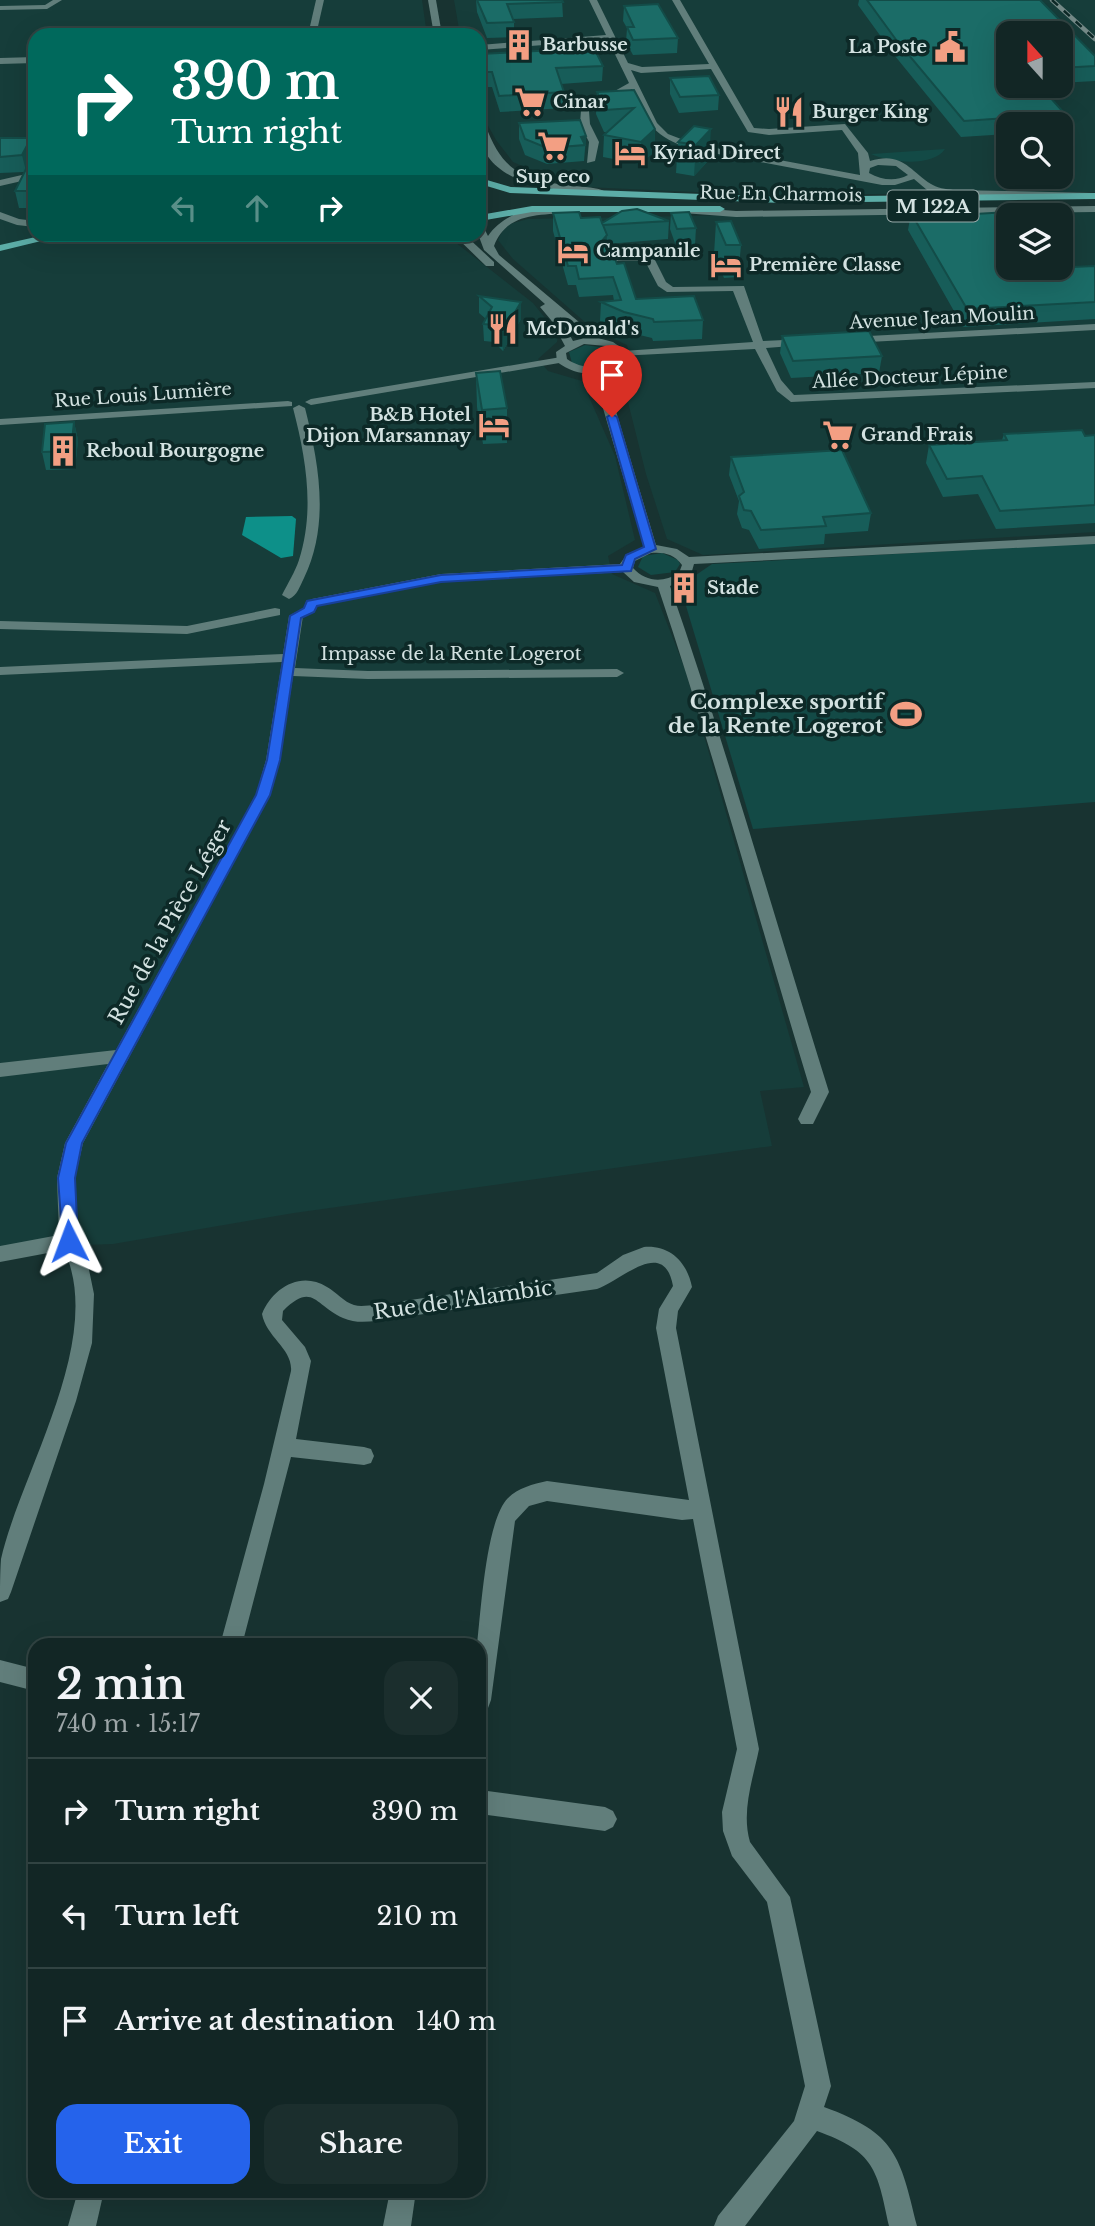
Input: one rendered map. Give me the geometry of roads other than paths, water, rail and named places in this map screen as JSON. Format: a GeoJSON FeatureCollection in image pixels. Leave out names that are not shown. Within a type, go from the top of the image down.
{"type":"FeatureCollection","features":[{"type":"Feature","properties":{"kind":"main road"},"geometry":{"type":"LineString","coordinates":[[486,182],[499,189],[504,201],[486,215]]}},
{"type":"Feature","properties":{"kind":"main road","name":"M 122A"},"geometry":{"type":"LineString","coordinates":[[499,189],[783,201],[1095,196]]}},
{"type":"Feature","properties":{"kind":"main road","name":"M 122A"},"geometry":{"type":"LineString","coordinates":[[486,216],[578,209],[676,210],[1095,203]]}},
{"type":"Feature","properties":{"kind":"main road"},"geometry":{"type":"LineString","coordinates":[[0,239],[28,233]]}},
{"type":"Feature","properties":{"kind":"main road"},"geometry":{"type":"LineString","coordinates":[[0,248],[28,242]]}},
{"type":"Feature","properties":{"kind":"street"},"geometry":{"type":"LineString","coordinates":[[0,8],[47,7],[58,0]]}},
{"type":"Feature","properties":{"kind":"street"},"geometry":{"type":"LineString","coordinates":[[314,28],[320,0]]}},
{"type":"Feature","properties":{"kind":"street"},"geometry":{"type":"LineString","coordinates":[[432,0],[437,28]]}},
{"type":"Feature","properties":{"kind":"street"},"geometry":{"type":"LineString","coordinates":[[593,0],[657,129],[670,138],[711,150],[873,180],[897,182],[909,179],[913,174]]}},
{"type":"Feature","properties":{"kind":"street"},"geometry":{"type":"LineString","coordinates":[[676,0],[751,130],[769,132],[845,127],[863,153],[864,174],[873,180]]}},
{"type":"Feature","properties":{"kind":"street"},"geometry":{"type":"LineString","coordinates":[[486,46],[611,37]]}},
{"type":"Feature","properties":{"kind":"street"},"geometry":{"type":"LineString","coordinates":[[0,61],[28,61]]}},
{"type":"Feature","properties":{"kind":"street"},"geometry":{"type":"LineString","coordinates":[[625,65],[641,70],[713,66]]}},
{"type":"Feature","properties":{"kind":"street"},"geometry":{"type":"LineString","coordinates":[[590,161],[594,142],[585,124],[585,110],[632,80],[641,70]]}},
{"type":"Feature","properties":{"kind":"street"},"geometry":{"type":"LineString","coordinates":[[486,138],[494,156],[514,175],[575,189],[629,194]]}},
{"type":"Feature","properties":{"kind":"street"},"geometry":{"type":"LineString","coordinates":[[863,153],[905,165],[930,188],[953,193],[1095,196]]}},
{"type":"Feature","properties":{"kind":"street"},"geometry":{"type":"LineString","coordinates":[[831,172],[885,161]]}},
{"type":"Feature","properties":{"kind":"street"},"geometry":{"type":"LineString","coordinates":[[0,183],[28,177]]}},
{"type":"Feature","properties":{"kind":"street"},"geometry":{"type":"LineString","coordinates":[[488,248],[492,232],[500,223],[516,217],[578,209]]}},
{"type":"Feature","properties":{"kind":"street","name":"Rue En Charmois"},"geometry":{"type":"LineString","coordinates":[[676,210],[736,214],[1095,209]]}},
{"type":"Feature","properties":{"kind":"street"},"geometry":{"type":"LineString","coordinates":[[0,215],[28,223]]}},
{"type":"Feature","properties":{"kind":"street"},"geometry":{"type":"LineString","coordinates":[[468,242],[544,306],[556,319],[570,345]]}},
{"type":"Feature","properties":{"kind":"street"},"geometry":{"type":"LineString","coordinates":[[289,595],[305,561],[313,514],[312,461],[299,404],[561,360],[582,371],[612,368],[622,361],[623,354],[618,348],[596,341],[488,248],[486,242]]}},
{"type":"Feature","properties":{"kind":"street"},"geometry":{"type":"LineString","coordinates":[[608,259],[649,258],[662,284],[671,290],[740,288],[738,291],[759,345]]}},
{"type":"Feature","properties":{"kind":"street","name":"Avenue Jean Moulin"},"geometry":{"type":"LineString","coordinates":[[838,341],[1095,327]]}},
{"type":"Feature","properties":{"kind":"street"},"geometry":{"type":"LineString","coordinates":[[561,360],[561,352],[570,345],[596,341]]}},
{"type":"Feature","properties":{"kind":"street","name":"Avenue Jean Moulin"},"geometry":{"type":"LineString","coordinates":[[623,354],[824,341]]}},
{"type":"Feature","properties":{"kind":"street","name":"Allée Docteur Lépine"},"geometry":{"type":"LineString","coordinates":[[759,345],[780,388],[790,399],[1095,385]]}},
{"type":"Feature","properties":{"kind":"street"},"geometry":{"type":"LineString","coordinates":[[598,371],[651,549]]}},
{"type":"Feature","properties":{"kind":"street","name":"Rue Louis Lumière"},"geometry":{"type":"LineString","coordinates":[[0,422],[299,404]]}},
{"type":"Feature","properties":{"kind":"street"},"geometry":{"type":"LineString","coordinates":[[626,568],[630,557],[651,549],[675,552],[687,561],[1095,540]]}},
{"type":"Feature","properties":{"kind":"street"},"geometry":{"type":"LineString","coordinates":[[275,612],[275,601],[289,595],[301,595],[312,603],[441,578],[626,568],[643,581],[663,583],[685,575],[687,561]]}},
{"type":"Feature","properties":{"kind":"street"},"geometry":{"type":"LineString","coordinates":[[663,583],[713,731],[820,1092],[807,1119]]}},
{"type":"Feature","properties":{"kind":"street"},"geometry":{"type":"LineString","coordinates":[[0,625],[187,630],[275,612],[296,616],[309,610],[312,603]]}},
{"type":"Feature","properties":{"kind":"street","name":"Rue de la Pièce Léger"},"geometry":{"type":"LineString","coordinates":[[0,1592],[79,1354],[84,1304],[78,1260],[69,1241],[66,1178],[74,1143],[263,795],[273,760],[296,616]]}},
{"type":"Feature","properties":{"kind":"street","name":"Impasse de la Rente Logerot"},"geometry":{"type":"LineString","coordinates":[[0,671],[288,665],[368,675],[617,673]]}},
{"type":"Feature","properties":{"kind":"street"},"geometry":{"type":"LineString","coordinates":[[0,1070],[122,1056]]}},
{"type":"Feature","properties":{"kind":"street"},"geometry":{"type":"LineString","coordinates":[[0,1254],[69,1241]]}},
{"type":"Feature","properties":{"kind":"street","name":"Rue de l'Alambic"},"geometry":{"type":"LineString","coordinates":[[233,1638],[285,1447],[301,1361],[293,1346],[277,1333],[272,1317],[281,1298],[293,1291],[314,1289],[324,1292],[351,1312],[376,1313],[597,1281],[616,1274],[635,1257],[660,1255],[670,1260],[682,1276],[682,1287],[669,1309],[666,1328],[702,1508]]}},
{"type":"Feature","properties":{"kind":"street"},"geometry":{"type":"LineString","coordinates":[[285,1447],[364,1456]]}},
{"type":"Feature","properties":{"kind":"street"},"geometry":{"type":"LineString","coordinates":[[486,1657],[505,1519],[513,1504],[526,1495],[547,1491],[682,1510],[702,1508],[748,1749],[734,1812],[735,1831],[740,1848],[778,1897],[818,2086],[805,2128],[728,2226]]}},
{"type":"Feature","properties":{"kind":"street"},"geometry":{"type":"LineString","coordinates":[[0,1671],[28,1678]]}},
{"type":"Feature","properties":{"kind":"street"},"geometry":{"type":"LineString","coordinates":[[486,1803],[605,1819]]}},
{"type":"Feature","properties":{"kind":"street"},"geometry":{"type":"LineString","coordinates":[[810,2115],[849,2128],[876,2145],[891,2171],[904,2226]]}},
{"type":"Feature","properties":{"kind":"street"},"geometry":{"type":"LineString","coordinates":[[82,2226],[89,2198]]}},
{"type":"Feature","properties":{"kind":"street"},"geometry":{"type":"LineString","coordinates":[[397,2226],[402,2198]]}},
{"type":"Feature","properties":{"kind":"water"},"geometry":{"type":"Polygon","coordinates":[[[292,516],[296,519],[293,556],[281,558],[242,535],[246,517],[292,516]]]}},
{"type":"Feature","properties":{"kind":"railway"},"geometry":{"type":"LineString","coordinates":[[1052,0],[1095,39]]}},
{"type":"Feature","properties":{"kind":"place","name":"Barbusse"},"geometry":{"type":"Point","coordinates":[519,45]}},
{"type":"Feature","properties":{"kind":"place","name":"La Poste"},"geometry":{"type":"Point","coordinates":[950,47]}},
{"type":"Feature","properties":{"kind":"place","name":"Cinar"},"geometry":{"type":"Point","coordinates":[530,102]}},
{"type":"Feature","properties":{"kind":"place","name":"Burger King"},"geometry":{"type":"Point","coordinates":[789,112]}},
{"type":"Feature","properties":{"kind":"place","name":"Sup eco"},"geometry":{"type":"Point","coordinates":[553,146]}},
{"type":"Feature","properties":{"kind":"place","name":"Kyriad Direct"},"geometry":{"type":"Point","coordinates":[630,153]}},
{"type":"Feature","properties":{"kind":"place","name":"Campanile"},"geometry":{"type":"Point","coordinates":[573,251]}},
{"type":"Feature","properties":{"kind":"place","name":"Première Classe"},"geometry":{"type":"Point","coordinates":[726,265]}},
{"type":"Feature","properties":{"kind":"place","name":"McDonald's"},"geometry":{"type":"Point","coordinates":[503,329]}},
{"type":"Feature","properties":{"kind":"place","name":"B&B Hotel Dijon Marsannay"},"geometry":{"type":"Point","coordinates":[494,425]}},
{"type":"Feature","properties":{"kind":"place","name":"Grand Frais"},"geometry":{"type":"Point","coordinates":[838,435]}},
{"type":"Feature","properties":{"kind":"place","name":"Reboul Bourgogne"},"geometry":{"type":"Point","coordinates":[63,451]}},
{"type":"Feature","properties":{"kind":"place","name":"Stade"},"geometry":{"type":"Point","coordinates":[684,588]}},
{"type":"Feature","properties":{"kind":"place","name":"Complexe sportif de la Rente Logerot"},"geometry":{"type":"Point","coordinates":[906,714]}}]}
